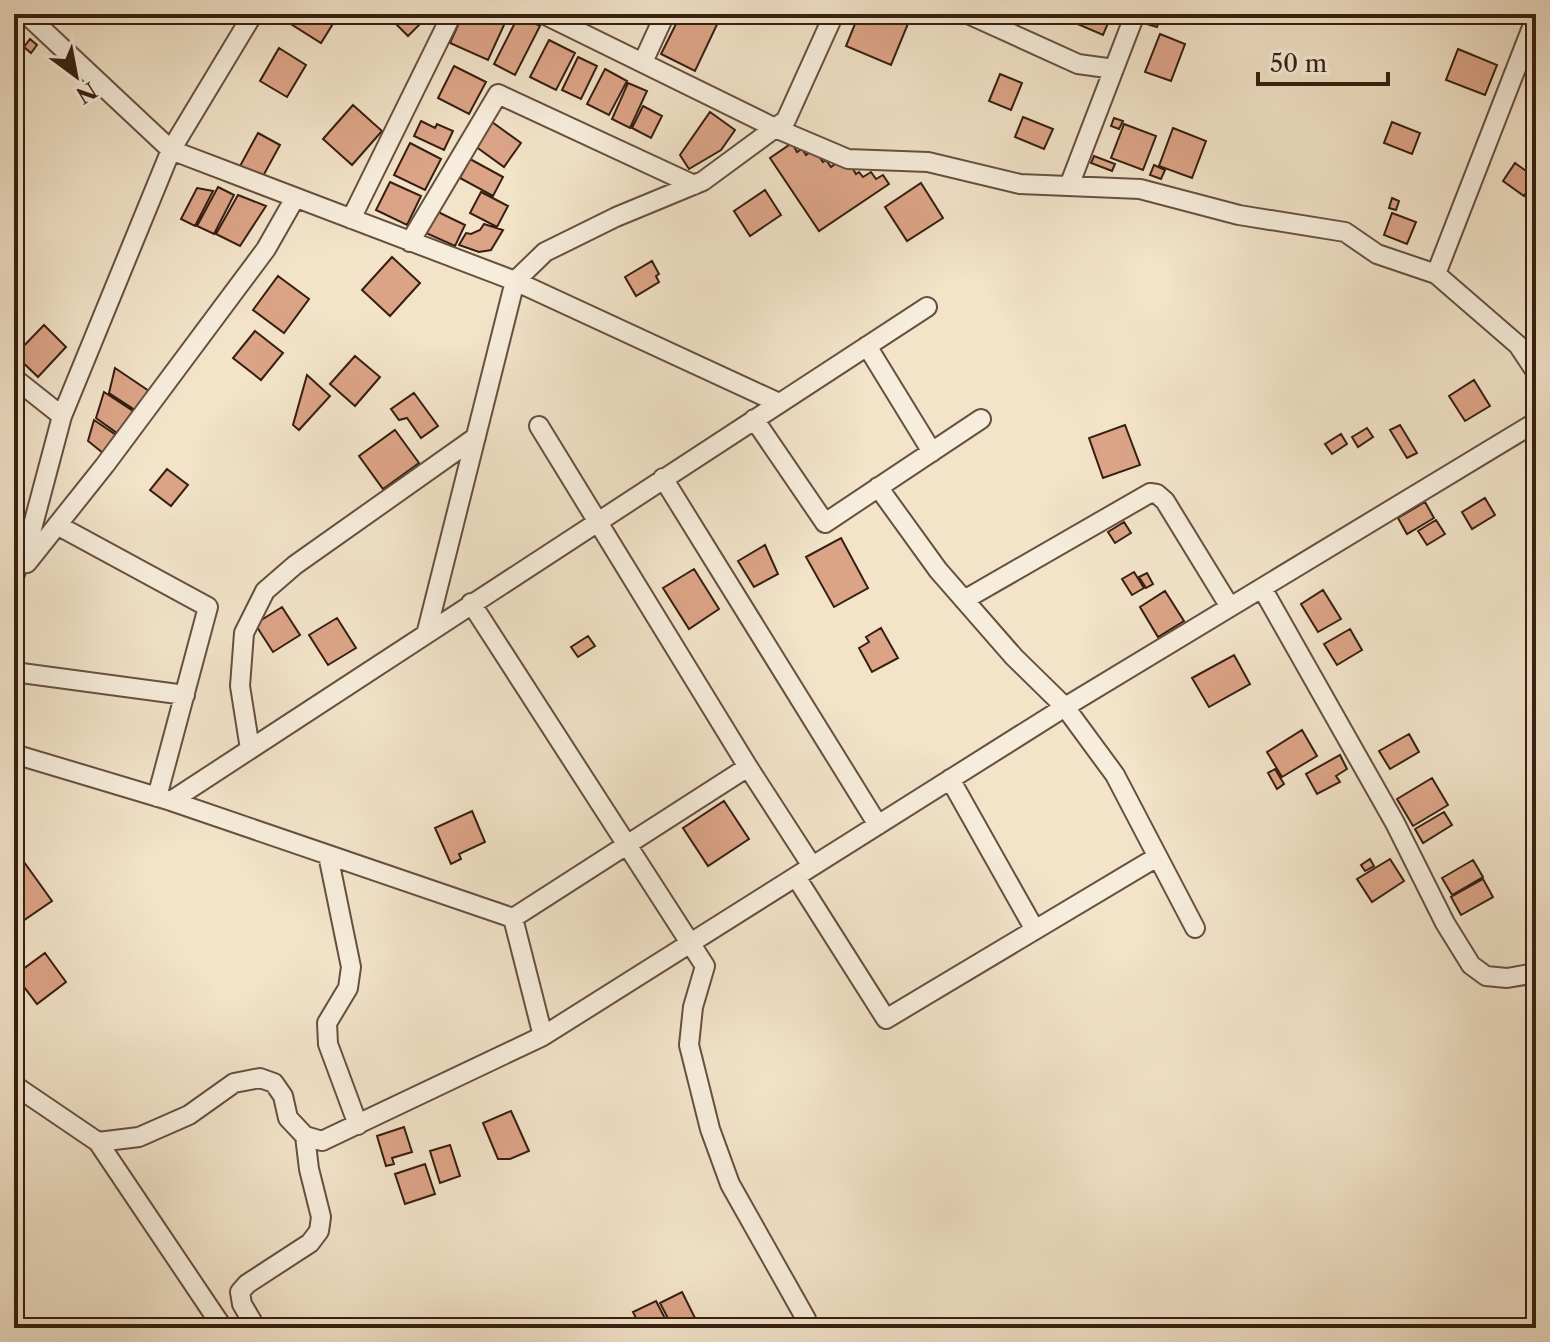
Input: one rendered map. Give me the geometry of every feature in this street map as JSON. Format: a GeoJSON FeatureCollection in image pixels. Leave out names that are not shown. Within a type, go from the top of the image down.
{"type":"FeatureCollection","features":[{"type":"Feature","properties":{"kind":"street"},"geometry":{"type":"LineString","coordinates":[[26,14],[171,150],[515,281],[779,403]]}},
{"type":"Feature","properties":{"kind":"street"},"geometry":{"type":"LineString","coordinates":[[14,578],[29,540],[62,416],[171,150],[253,14]]}},
{"type":"Feature","properties":{"kind":"street"},"geometry":{"type":"LineString","coordinates":[[351,219],[452,14]]}},
{"type":"Feature","properties":{"kind":"street"},"geometry":{"type":"LineString","coordinates":[[543,14],[775,128],[848,159],[928,162],[1020,184],[1140,189],[1239,215],[1345,232],[1377,254],[1436,274],[1534,361]]}},
{"type":"Feature","properties":{"kind":"street"},"geometry":{"type":"LineString","coordinates":[[643,62],[665,14]]}},
{"type":"Feature","properties":{"kind":"street"},"geometry":{"type":"LineString","coordinates":[[427,631],[515,281],[545,252],[616,217],[694,185],[786,120],[834,14]]}},
{"type":"Feature","properties":{"kind":"street"},"geometry":{"type":"LineString","coordinates":[[968,14],[1078,64],[1114,69]]}},
{"type":"Feature","properties":{"kind":"street"},"geometry":{"type":"LineString","coordinates":[[1069,186],[1135,14]]}},
{"type":"Feature","properties":{"kind":"street"},"geometry":{"type":"LineString","coordinates":[[1436,274],[1536,17]]}},
{"type":"Feature","properties":{"kind":"street"},"geometry":{"type":"LineString","coordinates":[[410,242],[498,94],[694,185]]}},
{"type":"Feature","properties":{"kind":"street"},"geometry":{"type":"LineString","coordinates":[[14,578],[266,249],[295,198]]}},
{"type":"Feature","properties":{"kind":"street"},"geometry":{"type":"LineString","coordinates":[[164,799],[250,749],[927,307]]}},
{"type":"Feature","properties":{"kind":"street"},"geometry":{"type":"LineString","coordinates":[[867,346],[932,452]]}},
{"type":"Feature","properties":{"kind":"street"},"geometry":{"type":"LineString","coordinates":[[14,378],[62,416]]}},
{"type":"Feature","properties":{"kind":"street"},"geometry":{"type":"LineString","coordinates":[[754,419],[825,523],[981,419]]}},
{"type":"Feature","properties":{"kind":"street"},"geometry":{"type":"LineString","coordinates":[[98,1142],[139,1137],[189,1115],[234,1083],[260,1078],[274,1083],[283,1096],[288,1118],[305,1136],[322,1141],[543,1036],[1065,707],[1536,422]]}},
{"type":"Feature","properties":{"kind":"street"},"geometry":{"type":"LineString","coordinates":[[539,426],[748,767],[886,1019],[1157,857]]}},
{"type":"Feature","properties":{"kind":"street"},"geometry":{"type":"LineString","coordinates":[[250,749],[240,686],[244,633],[265,591],[295,565],[476,437]]}},
{"type":"Feature","properties":{"kind":"street"},"geometry":{"type":"LineString","coordinates":[[663,478],[878,825]]}},
{"type":"Feature","properties":{"kind":"street"},"geometry":{"type":"LineString","coordinates":[[878,487],[938,570],[1014,657],[1065,707],[1115,775],[1195,928]]}},
{"type":"Feature","properties":{"kind":"street"},"geometry":{"type":"LineString","coordinates":[[964,600],[1150,493],[1157,494],[1165,501],[1230,607]]}},
{"type":"Feature","properties":{"kind":"street"},"geometry":{"type":"LineString","coordinates":[[57,525],[208,607],[185,695],[164,799]]}},
{"type":"Feature","properties":{"kind":"street"},"geometry":{"type":"LineString","coordinates":[[1262,588],[1471,965],[1486,976],[1507,978],[1536,973]]}},
{"type":"Feature","properties":{"kind":"street"},"geometry":{"type":"LineString","coordinates":[[471,603],[705,966],[693,1007],[689,1045],[710,1129],[730,1184],[808,1328]]}},
{"type":"Feature","properties":{"kind":"street"},"geometry":{"type":"LineString","coordinates":[[14,672],[185,695]]}},
{"type":"Feature","properties":{"kind":"street"},"geometry":{"type":"LineString","coordinates":[[14,754],[164,799],[513,918]]}},
{"type":"Feature","properties":{"kind":"street"},"geometry":{"type":"LineString","coordinates":[[513,918],[748,767]]}},
{"type":"Feature","properties":{"kind":"street"},"geometry":{"type":"LineString","coordinates":[[950,779],[1035,930]]}},
{"type":"Feature","properties":{"kind":"street"},"geometry":{"type":"LineString","coordinates":[[328,855],[351,967],[348,988],[327,1023],[328,1044],[358,1125]]}},
{"type":"Feature","properties":{"kind":"street"},"geometry":{"type":"LineString","coordinates":[[513,918],[543,1036]]}},
{"type":"Feature","properties":{"kind":"street"},"geometry":{"type":"LineString","coordinates":[[14,1085],[98,1142],[223,1328]]}},
{"type":"Feature","properties":{"kind":"street"},"geometry":{"type":"LineString","coordinates":[[256,1328],[242,1304],[240,1292],[247,1284],[310,1243],[319,1231],[321,1217],[309,1169],[305,1136]]}},
{"type":"Feature","properties":{"kind":"building"},"geometry":{"type":"Polygon","coordinates":[[[275,14],[339,14],[321,43],[275,14]]]}},
{"type":"Feature","properties":{"kind":"building"},"geometry":{"type":"Polygon","coordinates":[[[386,14],[430,14],[408,36],[386,14]]]}},
{"type":"Feature","properties":{"kind":"building"},"geometry":{"type":"Polygon","coordinates":[[[463,14],[509,14],[488,60],[450,43],[463,14]]]}},
{"type":"Feature","properties":{"kind":"building"},"geometry":{"type":"Polygon","coordinates":[[[681,14],[722,14],[695,71],[661,54],[681,14]]]}},
{"type":"Feature","properties":{"kind":"building"},"geometry":{"type":"Polygon","coordinates":[[[859,14],[912,14],[891,65],[846,46],[859,14]]]}},
{"type":"Feature","properties":{"kind":"building"},"geometry":{"type":"Polygon","coordinates":[[[1077,14],[1112,14],[1103,35],[1073,22],[1077,14]]]}},
{"type":"Feature","properties":{"kind":"building"},"geometry":{"type":"Polygon","coordinates":[[[1151,14],[1162,14],[1157,27],[1147,24],[1151,14]]]}},
{"type":"Feature","properties":{"kind":"building"},"geometry":{"type":"Polygon","coordinates":[[[519,15],[540,26],[515,75],[494,64],[519,15]]]}},
{"type":"Feature","properties":{"kind":"building"},"geometry":{"type":"Polygon","coordinates":[[[1160,34],[1185,44],[1171,81],[1145,72],[1160,34]]]}},
{"type":"Feature","properties":{"kind":"building"},"geometry":{"type":"Polygon","coordinates":[[[30,39],[37,45],[31,53],[24,47],[30,39]]]}},
{"type":"Feature","properties":{"kind":"building"},"geometry":{"type":"Polygon","coordinates":[[[549,40],[575,53],[556,90],[530,77],[549,40]]]}},
{"type":"Feature","properties":{"kind":"building"},"geometry":{"type":"Polygon","coordinates":[[[279,48],[306,65],[287,97],[260,81],[279,48]]]}},
{"type":"Feature","properties":{"kind":"building"},"geometry":{"type":"Polygon","coordinates":[[[1458,49],[1497,65],[1485,95],[1446,80],[1458,49]]]}},
{"type":"Feature","properties":{"kind":"building"},"geometry":{"type":"Polygon","coordinates":[[[578,57],[597,66],[581,99],[562,90],[578,57]]]}},
{"type":"Feature","properties":{"kind":"building"},"geometry":{"type":"Polygon","coordinates":[[[454,66],[486,82],[469,114],[438,98],[454,66]]]}},
{"type":"Feature","properties":{"kind":"building"},"geometry":{"type":"Polygon","coordinates":[[[605,69],[627,81],[609,115],[587,104],[605,69]]]}},
{"type":"Feature","properties":{"kind":"building"},"geometry":{"type":"Polygon","coordinates":[[[1000,74],[1022,83],[1011,110],[989,101],[1000,74]]]}},
{"type":"Feature","properties":{"kind":"building"},"geometry":{"type":"Polygon","coordinates":[[[628,83],[647,91],[630,128],[612,119],[628,83]]]}},
{"type":"Feature","properties":{"kind":"building"},"geometry":{"type":"Polygon","coordinates":[[[1536,92],[1536,120],[1527,117],[1536,92]]]}},
{"type":"Feature","properties":{"kind":"building"},"geometry":{"type":"Polygon","coordinates":[[[353,105],[382,131],[352,165],[323,139],[353,105]]]}},
{"type":"Feature","properties":{"kind":"building"},"geometry":{"type":"Polygon","coordinates":[[[643,106],[662,116],[651,138],[632,128],[643,106]]]}},
{"type":"Feature","properties":{"kind":"building"},"geometry":{"type":"Polygon","coordinates":[[[710,112],[735,130],[721,150],[689,169],[680,155],[710,112]]]}},
{"type":"Feature","properties":{"kind":"building"},"geometry":{"type":"Polygon","coordinates":[[[1023,117],[1053,129],[1044,149],[1015,137],[1023,117]]]}},
{"type":"Feature","properties":{"kind":"building"},"geometry":{"type":"Polygon","coordinates":[[[1114,118],[1123,121],[1119,129],[1111,126],[1114,118]]]}},
{"type":"Feature","properties":{"kind":"building"},"geometry":{"type":"Polygon","coordinates":[[[421,121],[435,128],[437,124],[453,131],[444,150],[414,136],[421,121]]]}},
{"type":"Feature","properties":{"kind":"building"},"geometry":{"type":"Polygon","coordinates":[[[492,122],[521,143],[504,167],[475,146],[492,122]]]}},
{"type":"Feature","properties":{"kind":"building"},"geometry":{"type":"Polygon","coordinates":[[[1392,122],[1420,133],[1412,154],[1384,143],[1392,122]]]}},
{"type":"Feature","properties":{"kind":"building"},"geometry":{"type":"Polygon","coordinates":[[[1124,124],[1156,136],[1143,170],[1111,158],[1124,124]]]}},
{"type":"Feature","properties":{"kind":"building"},"geometry":{"type":"Polygon","coordinates":[[[1173,128],[1206,141],[1192,178],[1159,166],[1173,128]]]}},
{"type":"Feature","properties":{"kind":"building"},"geometry":{"type":"Polygon","coordinates":[[[258,133],[280,145],[262,178],[240,166],[258,133]]]}},
{"type":"Feature","properties":{"kind":"building"},"geometry":{"type":"Polygon","coordinates":[[[410,143],[441,159],[425,190],[394,175],[410,143]]]}},
{"type":"Feature","properties":{"kind":"building"},"geometry":{"type":"Polygon","coordinates":[[[792,143],[797,152],[802,149],[806,155],[814,149],[831,167],[840,160],[850,164],[856,174],[859,172],[863,177],[871,172],[876,179],[883,175],[889,184],[819,231],[770,158],[792,143]]]}},
{"type":"Feature","properties":{"kind":"building"},"geometry":{"type":"Polygon","coordinates":[[[1094,156],[1115,164],[1112,171],[1091,163],[1094,156]]]}},
{"type":"Feature","properties":{"kind":"building"},"geometry":{"type":"Polygon","coordinates":[[[470,159],[503,177],[493,196],[460,178],[470,159]]]}},
{"type":"Feature","properties":{"kind":"building"},"geometry":{"type":"Polygon","coordinates":[[[1515,163],[1536,178],[1524,196],[1503,181],[1515,163]]]}},
{"type":"Feature","properties":{"kind":"building"},"geometry":{"type":"Polygon","coordinates":[[[1154,165],[1165,170],[1161,179],[1150,175],[1154,165]]]}},
{"type":"Feature","properties":{"kind":"building"},"geometry":{"type":"Polygon","coordinates":[[[390,182],[421,196],[407,225],[376,210],[390,182]]]}},
{"type":"Feature","properties":{"kind":"building"},"geometry":{"type":"Polygon","coordinates":[[[921,183],[943,218],[907,241],[885,207],[921,183]]]}},
{"type":"Feature","properties":{"kind":"building"},"geometry":{"type":"Polygon","coordinates":[[[218,187],[234,195],[214,234],[197,226],[218,187]]]}},
{"type":"Feature","properties":{"kind":"building"},"geometry":{"type":"Polygon","coordinates":[[[197,188],[213,191],[195,226],[181,219],[197,188]]]}},
{"type":"Feature","properties":{"kind":"building"},"geometry":{"type":"Polygon","coordinates":[[[765,190],[781,215],[750,236],[734,211],[765,190]]]}},
{"type":"Feature","properties":{"kind":"building"},"geometry":{"type":"Polygon","coordinates":[[[481,192],[508,206],[497,227],[470,213],[481,192]]]}},
{"type":"Feature","properties":{"kind":"building"},"geometry":{"type":"Polygon","coordinates":[[[238,195],[266,206],[240,246],[216,234],[238,195]]]}},
{"type":"Feature","properties":{"kind":"building"},"geometry":{"type":"Polygon","coordinates":[[[1392,198],[1399,201],[1396,210],[1389,208],[1392,198]]]}},
{"type":"Feature","properties":{"kind":"building"},"geometry":{"type":"Polygon","coordinates":[[[436,211],[465,225],[455,246],[426,233],[436,211]]]}},
{"type":"Feature","properties":{"kind":"building"},"geometry":{"type":"Polygon","coordinates":[[[1392,213],[1416,222],[1407,244],[1384,235],[1392,213]]]}},
{"type":"Feature","properties":{"kind":"building"},"geometry":{"type":"Polygon","coordinates":[[[484,224],[503,230],[491,250],[479,252],[459,245],[466,233],[480,230],[484,224]]]}},
{"type":"Feature","properties":{"kind":"building"},"geometry":{"type":"Polygon","coordinates":[[[392,257],[420,283],[390,316],[362,290],[392,257]]]}},
{"type":"Feature","properties":{"kind":"building"},"geometry":{"type":"Polygon","coordinates":[[[652,261],[659,274],[656,276],[659,282],[636,296],[625,277],[652,261]]]}},
{"type":"Feature","properties":{"kind":"building"},"geometry":{"type":"Polygon","coordinates":[[[278,276],[309,299],[284,333],[253,310],[278,276]]]}},
{"type":"Feature","properties":{"kind":"building"},"geometry":{"type":"Polygon","coordinates":[[[44,325],[66,347],[38,377],[15,355],[44,325]]]}},
{"type":"Feature","properties":{"kind":"building"},"geometry":{"type":"Polygon","coordinates":[[[255,331],[283,353],[261,380],[233,358],[255,331]]]}},
{"type":"Feature","properties":{"kind":"building"},"geometry":{"type":"Polygon","coordinates":[[[355,356],[380,377],[355,406],[330,384],[355,356]]]}},
{"type":"Feature","properties":{"kind":"building"},"geometry":{"type":"Polygon","coordinates":[[[115,368],[149,391],[135,410],[109,393],[115,368]]]}},
{"type":"Feature","properties":{"kind":"building"},"geometry":{"type":"Polygon","coordinates":[[[307,375],[330,396],[299,430],[293,425],[307,375]]]}},
{"type":"Feature","properties":{"kind":"building"},"geometry":{"type":"Polygon","coordinates":[[[1474,380],[1490,406],[1465,421],[1449,396],[1474,380]]]}},
{"type":"Feature","properties":{"kind":"building"},"geometry":{"type":"Polygon","coordinates":[[[104,392],[133,411],[117,433],[96,418],[104,392]]]}},
{"type":"Feature","properties":{"kind":"building"},"geometry":{"type":"Polygon","coordinates":[[[414,393],[438,426],[421,438],[407,418],[399,420],[391,409],[414,393]]]}},
{"type":"Feature","properties":{"kind":"building"},"geometry":{"type":"Polygon","coordinates":[[[94,420],[116,435],[103,453],[88,441],[94,420]]]}},
{"type":"Feature","properties":{"kind":"building"},"geometry":{"type":"Polygon","coordinates":[[[1125,425],[1140,465],[1103,478],[1089,438],[1125,425]]]}},
{"type":"Feature","properties":{"kind":"building"},"geometry":{"type":"Polygon","coordinates":[[[1400,425],[1417,453],[1407,458],[1390,430],[1400,425]]]}},
{"type":"Feature","properties":{"kind":"building"},"geometry":{"type":"Polygon","coordinates":[[[1367,428],[1373,437],[1358,447],[1352,437],[1367,428]]]}},
{"type":"Feature","properties":{"kind":"building"},"geometry":{"type":"Polygon","coordinates":[[[395,430],[419,463],[383,489],[359,456],[395,430]]]}},
{"type":"Feature","properties":{"kind":"building"},"geometry":{"type":"Polygon","coordinates":[[[1341,434],[1347,444],[1332,454],[1325,444],[1341,434]]]}},
{"type":"Feature","properties":{"kind":"building"},"geometry":{"type":"Polygon","coordinates":[[[167,469],[188,485],[171,506],[150,490],[167,469]]]}},
{"type":"Feature","properties":{"kind":"building"},"geometry":{"type":"Polygon","coordinates":[[[1485,498],[1495,515],[1472,529],[1462,512],[1485,498]]]}},
{"type":"Feature","properties":{"kind":"building"},"geometry":{"type":"Polygon","coordinates":[[[1425,502],[1434,518],[1407,534],[1398,518],[1425,502]]]}},
{"type":"Feature","properties":{"kind":"building"},"geometry":{"type":"Polygon","coordinates":[[[1436,520],[1445,534],[1427,545],[1418,531],[1436,520]]]}},
{"type":"Feature","properties":{"kind":"building"},"geometry":{"type":"Polygon","coordinates":[[[1124,522],[1131,533],[1115,543],[1108,532],[1124,522]]]}},
{"type":"Feature","properties":{"kind":"building"},"geometry":{"type":"Polygon","coordinates":[[[841,538],[868,588],[834,607],[806,557],[841,538]]]}},
{"type":"Feature","properties":{"kind":"building"},"geometry":{"type":"Polygon","coordinates":[[[765,545],[778,574],[754,587],[738,561],[765,545]]]}},
{"type":"Feature","properties":{"kind":"building"},"geometry":{"type":"Polygon","coordinates":[[[694,569],[719,609],[689,629],[663,588],[694,569]]]}},
{"type":"Feature","properties":{"kind":"building"},"geometry":{"type":"Polygon","coordinates":[[[1134,572],[1144,588],[1132,595],[1122,579],[1134,572]]]}},
{"type":"Feature","properties":{"kind":"building"},"geometry":{"type":"Polygon","coordinates":[[[1147,573],[1153,584],[1146,588],[1139,577],[1147,573]]]}},
{"type":"Feature","properties":{"kind":"building"},"geometry":{"type":"Polygon","coordinates":[[[1323,590],[1341,619],[1318,632],[1301,604],[1323,590]]]}},
{"type":"Feature","properties":{"kind":"building"},"geometry":{"type":"Polygon","coordinates":[[[1165,591],[1184,621],[1158,637],[1140,607],[1165,591]]]}},
{"type":"Feature","properties":{"kind":"building"},"geometry":{"type":"Polygon","coordinates":[[[282,607],[300,635],[273,652],[255,624],[282,607]]]}},
{"type":"Feature","properties":{"kind":"building"},"geometry":{"type":"Polygon","coordinates":[[[337,618],[356,648],[328,665],[309,635],[337,618]]]}},
{"type":"Feature","properties":{"kind":"building"},"geometry":{"type":"Polygon","coordinates":[[[881,628],[898,658],[872,672],[859,648],[869,642],[866,637],[881,628]]]}},
{"type":"Feature","properties":{"kind":"building"},"geometry":{"type":"Polygon","coordinates":[[[1350,629],[1362,650],[1337,665],[1324,644],[1350,629]]]}},
{"type":"Feature","properties":{"kind":"building"},"geometry":{"type":"Polygon","coordinates":[[[588,636],[595,646],[578,657],[571,647],[588,636]]]}},
{"type":"Feature","properties":{"kind":"building"},"geometry":{"type":"Polygon","coordinates":[[[1234,655],[1250,684],[1209,707],[1192,678],[1234,655]]]}},
{"type":"Feature","properties":{"kind":"building"},"geometry":{"type":"Polygon","coordinates":[[[1302,730],[1317,756],[1282,777],[1267,752],[1302,730]]]}},
{"type":"Feature","properties":{"kind":"building"},"geometry":{"type":"Polygon","coordinates":[[[1409,734],[1419,752],[1390,769],[1379,751],[1409,734]]]}},
{"type":"Feature","properties":{"kind":"building"},"geometry":{"type":"Polygon","coordinates":[[[1340,755],[1347,769],[1336,776],[1340,782],[1317,794],[1306,774],[1340,755]]]}},
{"type":"Feature","properties":{"kind":"building"},"geometry":{"type":"Polygon","coordinates":[[[1275,769],[1284,784],[1277,789],[1268,773],[1275,769]]]}},
{"type":"Feature","properties":{"kind":"building"},"geometry":{"type":"Polygon","coordinates":[[[1432,778],[1448,805],[1413,826],[1397,799],[1432,778]]]}},
{"type":"Feature","properties":{"kind":"building"},"geometry":{"type":"Polygon","coordinates":[[[724,801],[749,839],[708,866],[683,828],[724,801]]]}},
{"type":"Feature","properties":{"kind":"building"},"geometry":{"type":"Polygon","coordinates":[[[472,811],[485,842],[459,854],[461,859],[451,864],[435,828],[472,811]]]}},
{"type":"Feature","properties":{"kind":"building"},"geometry":{"type":"Polygon","coordinates":[[[1444,812],[1452,825],[1423,843],[1415,829],[1444,812]]]}},
{"type":"Feature","properties":{"kind":"building"},"geometry":{"type":"Polygon","coordinates":[[[1370,859],[1374,866],[1365,871],[1361,865],[1370,859]]]}},
{"type":"Feature","properties":{"kind":"building"},"geometry":{"type":"Polygon","coordinates":[[[1390,859],[1404,881],[1372,902],[1357,879],[1390,859]]]}},
{"type":"Feature","properties":{"kind":"building"},"geometry":{"type":"Polygon","coordinates":[[[1473,860],[1483,877],[1452,895],[1442,878],[1473,860]]]}},
{"type":"Feature","properties":{"kind":"building"},"geometry":{"type":"Polygon","coordinates":[[[24,862],[52,901],[14,927],[14,868],[24,862]]]}},
{"type":"Feature","properties":{"kind":"building"},"geometry":{"type":"Polygon","coordinates":[[[1483,879],[1493,897],[1461,915],[1451,897],[1483,879]]]}},
{"type":"Feature","properties":{"kind":"building"},"geometry":{"type":"Polygon","coordinates":[[[45,953],[66,982],[37,1004],[15,975],[45,953]]]}},
{"type":"Feature","properties":{"kind":"building"},"geometry":{"type":"Polygon","coordinates":[[[511,1111],[529,1151],[510,1159],[498,1159],[483,1123],[511,1111]]]}},
{"type":"Feature","properties":{"kind":"building"},"geometry":{"type":"Polygon","coordinates":[[[404,1127],[412,1152],[392,1158],[394,1164],[386,1166],[377,1136],[404,1127]]]}},
{"type":"Feature","properties":{"kind":"building"},"geometry":{"type":"Polygon","coordinates":[[[450,1145],[460,1176],[440,1183],[430,1151],[450,1145]]]}},
{"type":"Feature","properties":{"kind":"building"},"geometry":{"type":"Polygon","coordinates":[[[425,1164],[435,1194],[405,1204],[395,1174],[425,1164]]]}},
{"type":"Feature","properties":{"kind":"building"},"geometry":{"type":"Polygon","coordinates":[[[682,1292],[695,1318],[673,1328],[660,1303],[682,1292]]]}},
{"type":"Feature","properties":{"kind":"building"},"geometry":{"type":"Polygon","coordinates":[[[656,1301],[670,1328],[641,1328],[633,1312],[656,1301]]]}}]}
